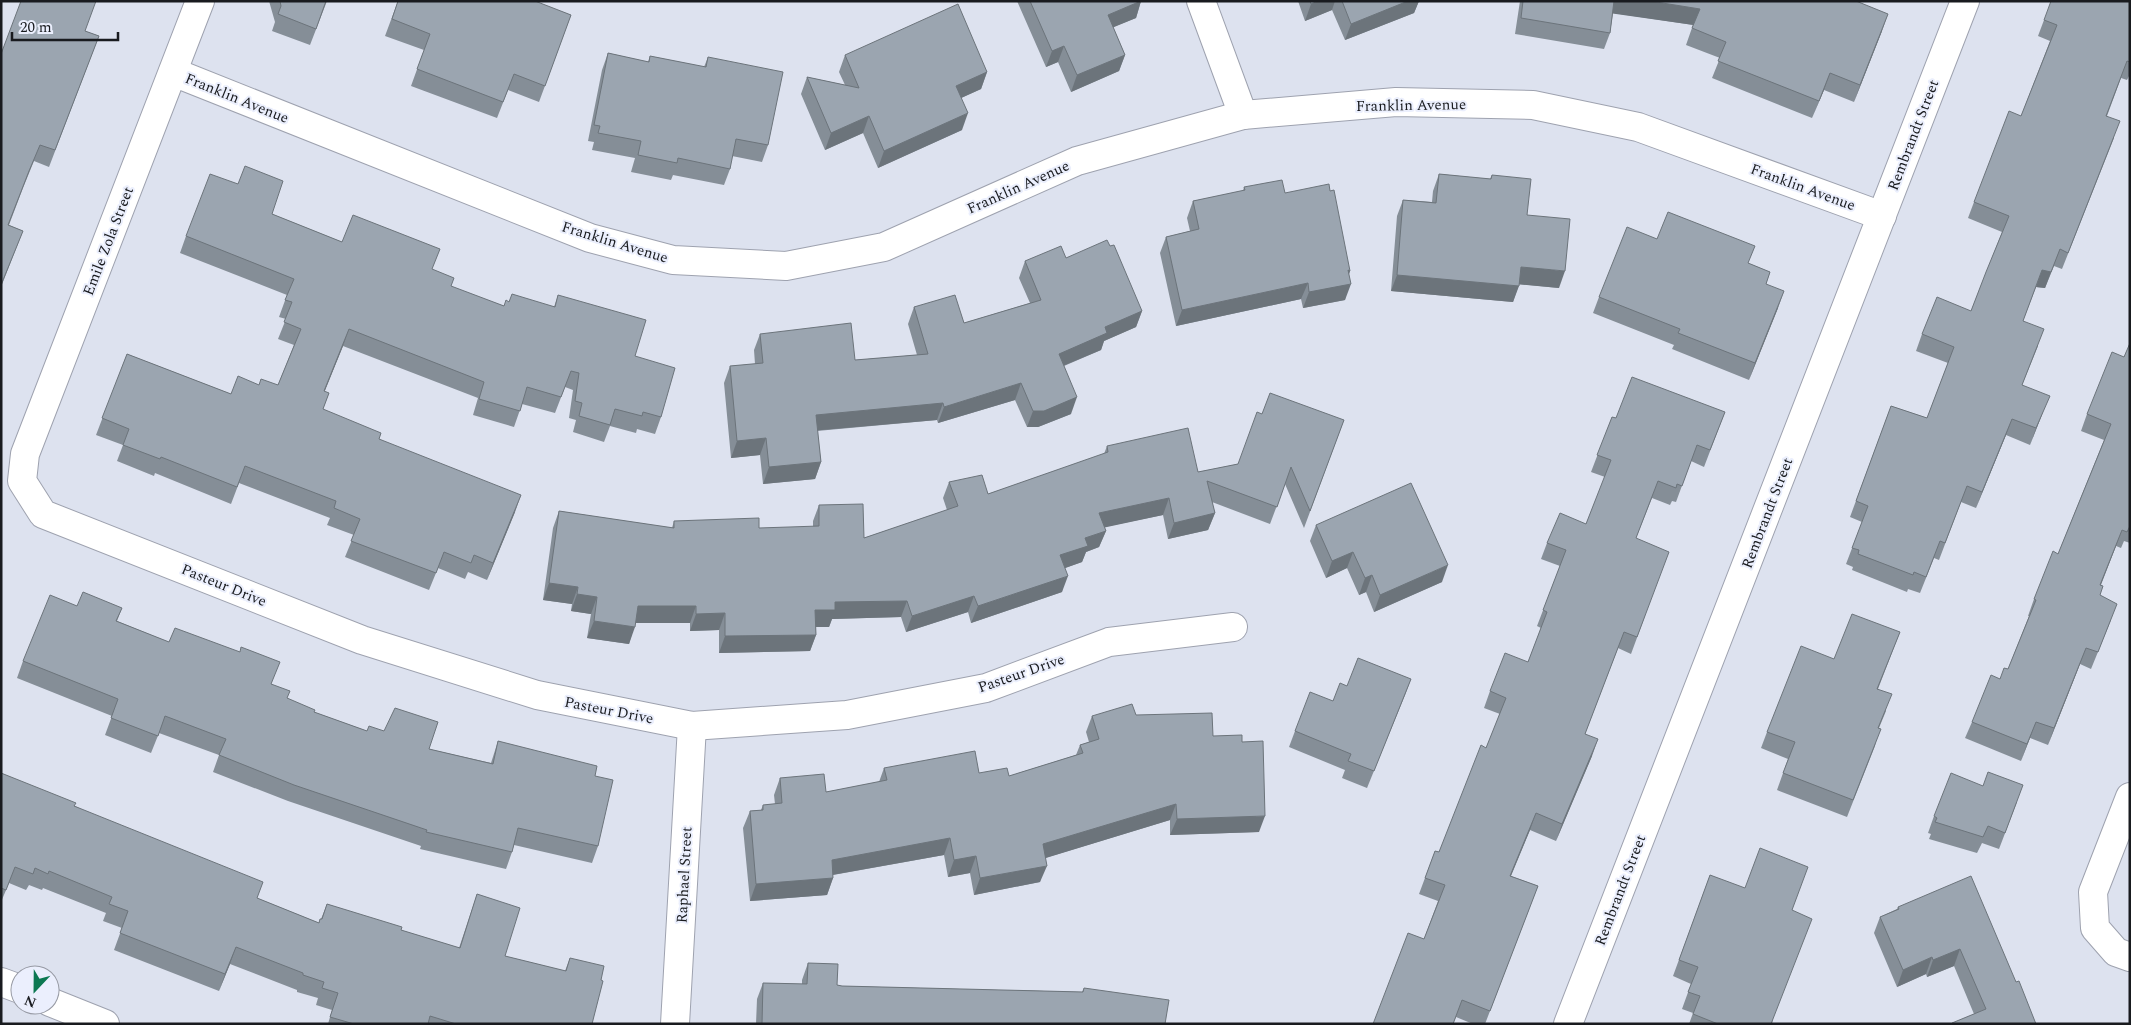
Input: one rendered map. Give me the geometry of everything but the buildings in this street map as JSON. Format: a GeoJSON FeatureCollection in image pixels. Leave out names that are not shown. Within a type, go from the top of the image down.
{"type":"FeatureCollection","features":[{"type":"Feature","properties":{"kind":"street","name":"Emile Zola Street"},"geometry":{"type":"LineString","coordinates":[[22,481],[25,454],[200,1]]}},
{"type":"Feature","properties":{"kind":"street"},"geometry":{"type":"LineString","coordinates":[[1201,1],[1243,115]]}},
{"type":"Feature","properties":{"kind":"street","name":"Rembrandt Street"},"geometry":{"type":"LineString","coordinates":[[1568,1024],[1965,1]]}},
{"type":"Feature","properties":{"kind":"street","name":"Franklin Avenue"},"geometry":{"type":"LineString","coordinates":[[173,72],[590,238],[673,260],[786,266],[884,246],[1077,161],[1243,115],[1396,102],[1533,106],[1638,127],[1882,216]]}},
{"type":"Feature","properties":{"kind":"street","name":"Pasteur Drive"},"geometry":{"type":"LineString","coordinates":[[22,481],[43,514],[362,640],[537,695],[692,726],[846,714],[986,688],[1108,642],[1233,627]]}},
{"type":"Feature","properties":{"kind":"street","name":"Raphael Street"},"geometry":{"type":"LineString","coordinates":[[675,1024],[692,726]]}},
{"type":"Feature","properties":{"kind":"street"},"geometry":{"type":"LineString","coordinates":[[2130,797],[2093,892],[2095,928],[2116,952],[2130,957]]}},
{"type":"Feature","properties":{"kind":"street"},"geometry":{"type":"LineString","coordinates":[[60,1006],[105,1024]]}}]}
